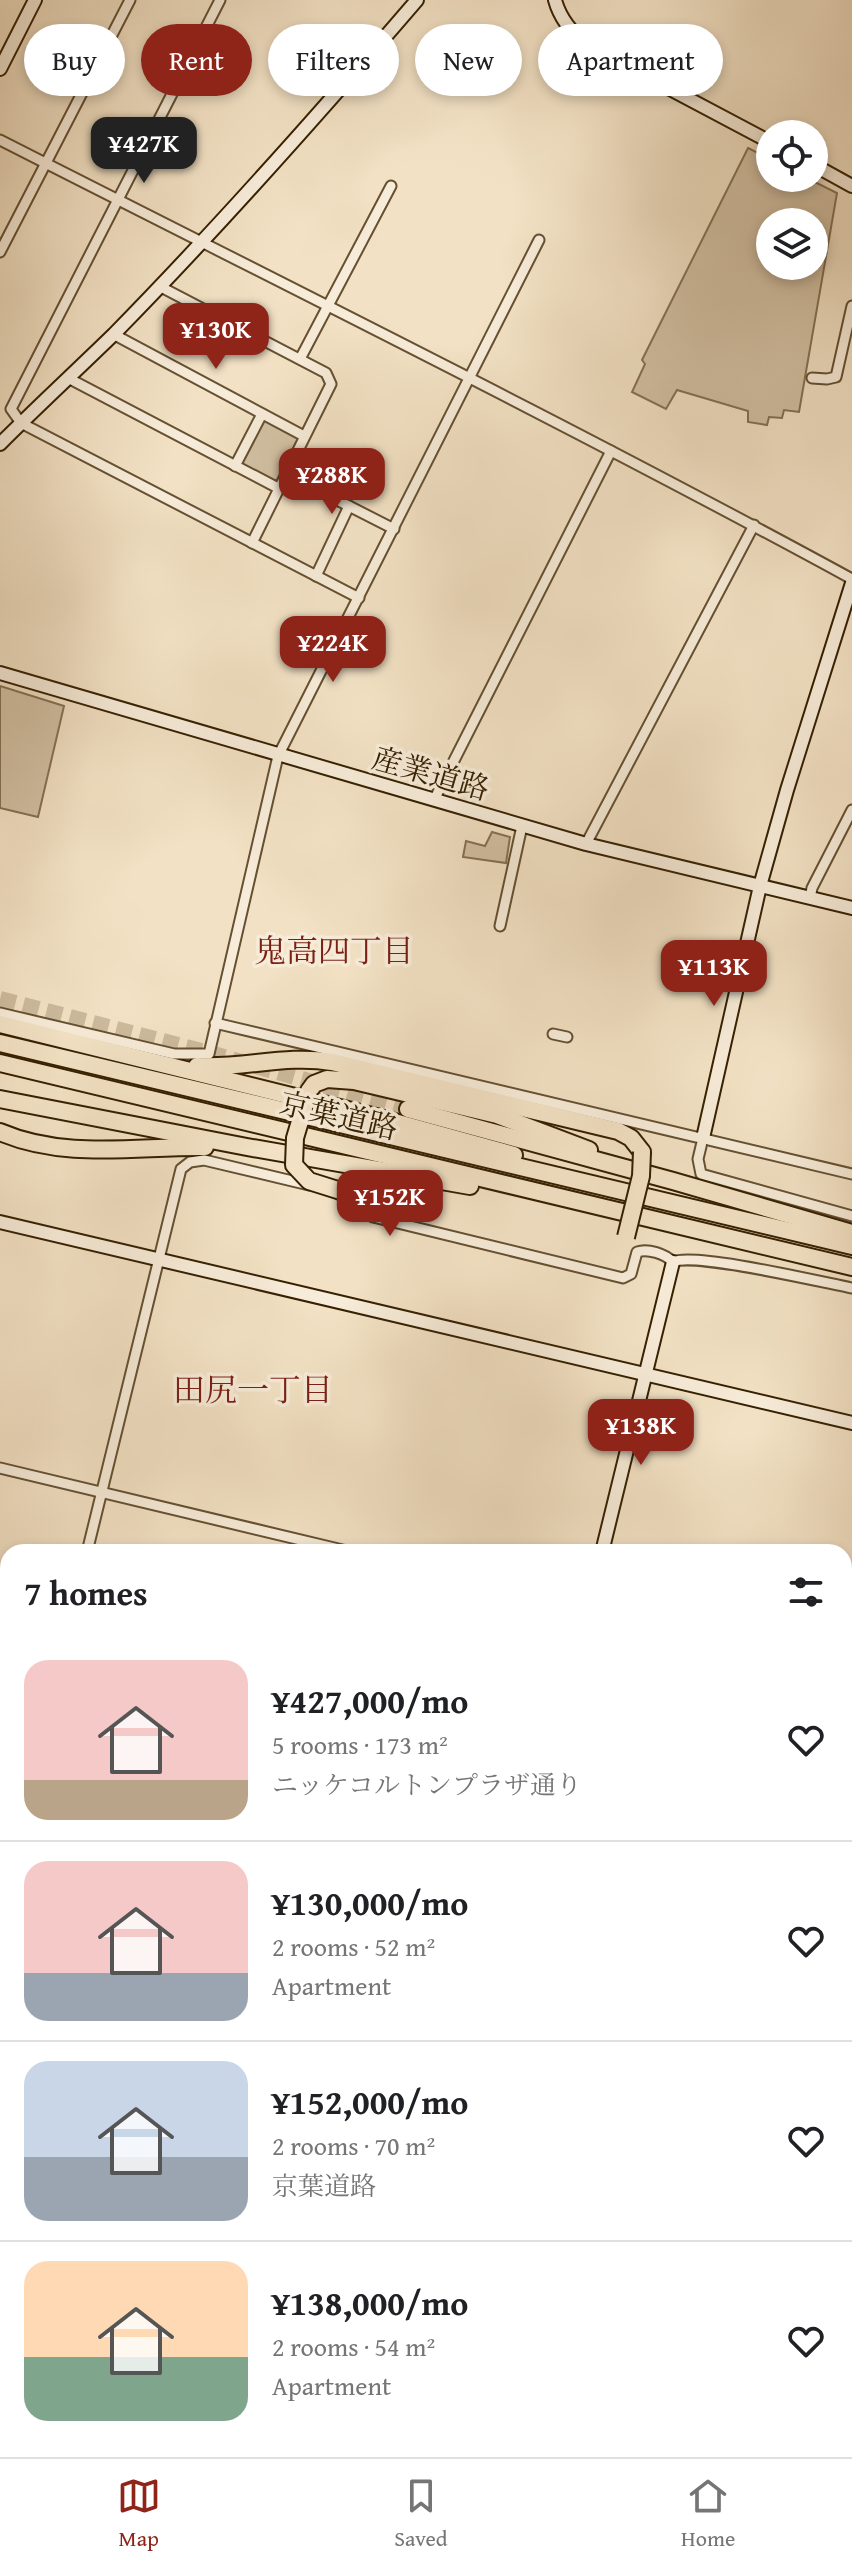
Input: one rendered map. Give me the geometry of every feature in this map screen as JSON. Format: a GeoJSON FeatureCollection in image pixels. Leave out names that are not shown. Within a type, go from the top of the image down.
{"type":"FeatureCollection","features":[{"type":"Feature","properties":{"kind":"highway"},"geometry":{"type":"LineString","coordinates":[[0,1024],[471,1142],[661,1201]]}},
{"type":"Feature","properties":{"kind":"highway","name":"京葉道路"},"geometry":{"type":"LineString","coordinates":[[0,1043],[852,1246]]}},
{"type":"Feature","properties":{"kind":"highway"},"geometry":{"type":"LineString","coordinates":[[176,1066],[228,1066],[292,1058],[332,1062],[618,1131],[631,1138],[642,1152],[641,1176],[626,1237]]}},
{"type":"Feature","properties":{"kind":"highway","name":"京葉道路"},"geometry":{"type":"LineString","coordinates":[[0,1063],[852,1267]]}},
{"type":"Feature","properties":{"kind":"highway"},"geometry":{"type":"LineString","coordinates":[[344,1192],[312,1183],[294,1165],[295,1138],[309,1091],[323,1079],[340,1079],[497,1115],[673,1181]]}},
{"type":"Feature","properties":{"kind":"highway"},"geometry":{"type":"LineString","coordinates":[[0,1099],[247,1147],[620,1212]]}},
{"type":"Feature","properties":{"kind":"highway"},"geometry":{"type":"LineString","coordinates":[[408,1109],[852,1233]]}},
{"type":"Feature","properties":{"kind":"highway"},"geometry":{"type":"LineString","coordinates":[[0,1132],[39,1145],[75,1150],[247,1147]]}},
{"type":"Feature","properties":{"kind":"street"},"geometry":{"type":"LineString","coordinates":[[0,69],[35,0]]}},
{"type":"Feature","properties":{"kind":"street"},"geometry":{"type":"LineString","coordinates":[[0,252],[130,0]]}},
{"type":"Feature","properties":{"kind":"street"},"geometry":{"type":"LineString","coordinates":[[220,0],[11,409],[21,423],[359,598]]}},
{"type":"Feature","properties":{"kind":"street"},"geometry":{"type":"LineString","coordinates":[[0,444],[201,243],[323,110],[417,0]]}},
{"type":"Feature","properties":{"kind":"street"},"geometry":{"type":"LineString","coordinates":[[555,0],[565,23],[587,45],[756,135]]}},
{"type":"Feature","properties":{"kind":"street"},"geometry":{"type":"LineString","coordinates":[[0,140],[470,378],[754,525],[852,581],[760,886],[698,1159],[701,1174],[852,1216]]}},
{"type":"Feature","properties":{"kind":"street"},"geometry":{"type":"LineString","coordinates":[[828,173],[852,186]]}},
{"type":"Feature","properties":{"kind":"street"},"geometry":{"type":"LineString","coordinates":[[300,359],[391,186]]}},
{"type":"Feature","properties":{"kind":"street"},"geometry":{"type":"LineString","coordinates":[[0,1013],[174,1054],[209,1054],[278,756],[539,240]]}},
{"type":"Feature","properties":{"kind":"street"},"geometry":{"type":"LineString","coordinates":[[159,286],[326,373],[331,384],[252,543]]}},
{"type":"Feature","properties":{"kind":"street"},"geometry":{"type":"LineString","coordinates":[[812,378],[836,377],[852,306]]}},
{"type":"Feature","properties":{"kind":"street"},"geometry":{"type":"LineString","coordinates":[[113,334],[304,436]]}},
{"type":"Feature","properties":{"kind":"street"},"geometry":{"type":"LineString","coordinates":[[68,378],[278,488]]}},
{"type":"Feature","properties":{"kind":"street"},"geometry":{"type":"LineString","coordinates":[[235,466],[262,414]]}},
{"type":"Feature","properties":{"kind":"street"},"geometry":{"type":"LineString","coordinates":[[434,800],[611,451]]}},
{"type":"Feature","properties":{"kind":"street"},"geometry":{"type":"LineString","coordinates":[[286,474],[394,529]]}},
{"type":"Feature","properties":{"kind":"street"},"geometry":{"type":"LineString","coordinates":[[316,576],[349,506]]}},
{"type":"Feature","properties":{"kind":"street"},"geometry":{"type":"LineString","coordinates":[[586,844],[754,525]]}},
{"type":"Feature","properties":{"kind":"street","name":"産業道路"},"geometry":{"type":"LineString","coordinates":[[0,673],[586,844],[852,908]]}},
{"type":"Feature","properties":{"kind":"street"},"geometry":{"type":"LineString","coordinates":[[810,898],[812,888],[852,810]]}},
{"type":"Feature","properties":{"kind":"street"},"geometry":{"type":"LineString","coordinates":[[500,926],[522,826]]}},
{"type":"Feature","properties":{"kind":"street"},"geometry":{"type":"LineString","coordinates":[[215,1023],[852,1174]]}},
{"type":"Feature","properties":{"kind":"street"},"geometry":{"type":"LineString","coordinates":[[553,1034],[567,1037]]}},
{"type":"Feature","properties":{"kind":"street"},"geometry":{"type":"LineString","coordinates":[[89,1544],[178,1174],[185,1165],[197,1160],[247,1168],[339,1194],[373,1217],[623,1278],[631,1274],[640,1251],[666,1255],[673,1262]]}},
{"type":"Feature","properties":{"kind":"street"},"geometry":{"type":"LineString","coordinates":[[0,1222],[852,1423]]}},
{"type":"Feature","properties":{"kind":"street"},"geometry":{"type":"LineString","coordinates":[[673,1262],[685,1259],[720,1262],[852,1288]]}},
{"type":"Feature","properties":{"kind":"street"},"geometry":{"type":"LineString","coordinates":[[604,1544],[673,1262]]}},
{"type":"Feature","properties":{"kind":"street"},"geometry":{"type":"LineString","coordinates":[[0,1468],[318,1544]]}},
{"type":"Feature","properties":{"kind":"street"},"geometry":{"type":"LineString","coordinates":[[300,1544],[301,1540]]}},
{"type":"Feature","properties":{"kind":"shaded area"},"geometry":{"type":"Polygon","coordinates":[[[748,148],[756,152],[756,192],[828,192],[828,188],[837,193],[828,245],[828,208],[756,208],[756,280],[822,280],[799,412],[784,410],[782,418],[769,417],[767,425],[748,422],[748,411],[677,390],[666,409],[632,392],[645,364],[642,360],[748,148]]]}},
{"type":"Feature","properties":{"kind":"shaded area"},"geometry":{"type":"Polygon","coordinates":[[[266,419],[297,435],[298,439],[277,480],[273,481],[242,465],[241,461],[262,421],[266,419]]]}},
{"type":"Feature","properties":{"kind":"shaded area"},"geometry":{"type":"Polygon","coordinates":[[[0,686],[64,706],[38,817],[0,808],[0,686]]]}},
{"type":"Feature","properties":{"kind":"shaded area"},"geometry":{"type":"Polygon","coordinates":[[[492,832],[510,837],[506,863],[463,857],[466,841],[485,846],[492,832]]]}},
{"type":"Feature","properties":{"kind":"tunnel"},"geometry":{"type":"LineString","coordinates":[[0,999],[217,1055],[408,1109]]}},
{"type":"Feature","properties":{"kind":"district","name":"鬼高四丁目"},"geometry":{"type":"Point","coordinates":[334,950]}},
{"type":"Feature","properties":{"kind":"district","name":"田尻一丁目"},"geometry":{"type":"Point","coordinates":[253,1389]}}]}
